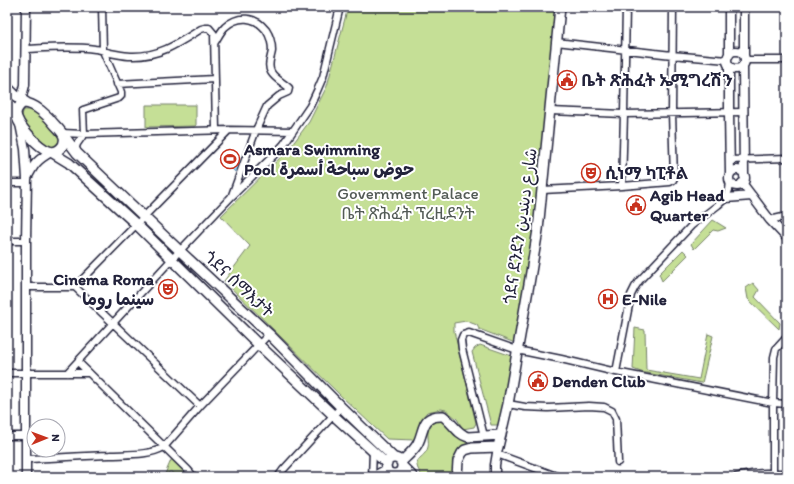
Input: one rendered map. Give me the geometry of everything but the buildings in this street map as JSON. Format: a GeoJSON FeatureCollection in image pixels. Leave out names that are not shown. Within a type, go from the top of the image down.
{"type":"FeatureCollection","features":[{"type":"Feature","properties":{"kind":"main road"},"geometry":{"type":"LineString","coordinates":[[26,7],[22,108],[27,181],[26,418]]}},
{"type":"Feature","properties":{"kind":"main road","name":"ጎደና ደንደን شارع ديندين"},"geometry":{"type":"LineString","coordinates":[[497,450],[508,404],[534,253],[542,190],[560,7]]}},
{"type":"Feature","properties":{"kind":"main road"},"geometry":{"type":"LineString","coordinates":[[729,7],[728,60],[730,178],[735,185],[738,185],[743,180],[744,7]]}},
{"type":"Feature","properties":{"kind":"main road"},"geometry":{"type":"LineString","coordinates":[[728,60],[733,51],[739,51],[744,60]]}},
{"type":"Feature","properties":{"kind":"main road"},"geometry":{"type":"LineString","coordinates":[[728,60],[736,69],[739,68],[744,60]]}},
{"type":"Feature","properties":{"kind":"main road"},"geometry":{"type":"LineString","coordinates":[[22,108],[27,94],[24,85]]}},
{"type":"Feature","properties":{"kind":"main road","name":"ጎደና ሰማእታት"},"geometry":{"type":"LineString","coordinates":[[7,87],[15,95],[22,108],[25,130],[38,145],[69,163],[136,224],[259,345],[393,469],[413,477]]}},
{"type":"Feature","properties":{"kind":"main road","name":"ጎደና ሰማእታት"},"geometry":{"type":"LineString","coordinates":[[7,101],[22,108],[47,116],[77,153],[269,334],[341,407],[393,469]]}},
{"type":"Feature","properties":{"kind":"main road"},"geometry":{"type":"LineString","coordinates":[[27,181],[34,164],[38,160],[62,147],[64,141],[62,133]]}},
{"type":"Feature","properties":{"kind":"main road"},"geometry":{"type":"LineString","coordinates":[[730,178],[732,172],[736,170],[741,172],[743,180],[752,196],[770,220],[787,238]]}},
{"type":"Feature","properties":{"kind":"main road"},"geometry":{"type":"LineString","coordinates":[[726,198],[752,196]]}},
{"type":"Feature","properties":{"kind":"main road"},"geometry":{"type":"LineString","coordinates":[[372,477],[393,469],[418,444],[425,424],[428,419],[433,417],[443,416],[463,436],[501,435]]}},
{"type":"Feature","properties":{"kind":"main road"},"geometry":{"type":"LineString","coordinates":[[457,477],[459,457],[465,450],[472,448],[497,450],[495,477]]}},
{"type":"Feature","properties":{"kind":"main road"},"geometry":{"type":"LineString","coordinates":[[26,477],[27,459]]}},
{"type":"Feature","properties":{"kind":"street"},"geometry":{"type":"LineString","coordinates":[[77,153],[77,144],[84,134],[83,110],[121,96],[103,51],[102,7]]}},
{"type":"Feature","properties":{"kind":"street"},"geometry":{"type":"LineString","coordinates":[[67,373],[172,259],[284,144],[310,106],[323,77],[340,7]]}},
{"type":"Feature","properties":{"kind":"street"},"geometry":{"type":"LineString","coordinates":[[622,186],[626,7]]}},
{"type":"Feature","properties":{"kind":"street"},"geometry":{"type":"LineString","coordinates":[[542,190],[622,186],[670,182],[673,180],[673,7]]}},
{"type":"Feature","properties":{"kind":"street"},"geometry":{"type":"LineString","coordinates":[[214,43],[225,27],[234,21],[243,19],[253,20],[261,25],[267,32],[271,41],[272,50],[269,65],[270,71],[290,90],[274,99],[267,106],[256,130],[232,196]]}},
{"type":"Feature","properties":{"kind":"street"},"geometry":{"type":"LineString","coordinates":[[25,49],[83,48],[97,49],[115,54],[132,56],[147,55],[171,48],[201,29],[209,28],[214,34],[216,130]]}},
{"type":"Feature","properties":{"kind":"street"},"geometry":{"type":"LineString","coordinates":[[556,42],[728,60]]}},
{"type":"Feature","properties":{"kind":"street"},"geometry":{"type":"LineString","coordinates":[[744,60],[787,60]]}},
{"type":"Feature","properties":{"kind":"street"},"geometry":{"type":"LineString","coordinates":[[117,84],[215,78]]}},
{"type":"Feature","properties":{"kind":"street"},"geometry":{"type":"LineString","coordinates":[[7,118],[22,108]]}},
{"type":"Feature","properties":{"kind":"street"},"geometry":{"type":"LineString","coordinates":[[550,111],[624,114],[744,112]]}},
{"type":"Feature","properties":{"kind":"street"},"geometry":{"type":"LineString","coordinates":[[62,133],[84,134],[216,130],[293,131]]}},
{"type":"Feature","properties":{"kind":"street"},"geometry":{"type":"LineString","coordinates":[[27,288],[75,287],[229,130]]}},
{"type":"Feature","properties":{"kind":"street"},"geometry":{"type":"LineString","coordinates":[[730,160],[787,158]]}},
{"type":"Feature","properties":{"kind":"street"},"geometry":{"type":"LineString","coordinates":[[616,372],[631,295],[635,287],[692,226],[726,198],[729,190],[730,178]]}},
{"type":"Feature","properties":{"kind":"street"},"geometry":{"type":"LineString","coordinates":[[7,183],[27,181]]}},
{"type":"Feature","properties":{"kind":"street"},"geometry":{"type":"LineString","coordinates":[[770,220],[787,216]]}},
{"type":"Feature","properties":{"kind":"street"},"geometry":{"type":"LineString","coordinates":[[7,241],[26,241]]}},
{"type":"Feature","properties":{"kind":"street"},"geometry":{"type":"LineString","coordinates":[[75,287],[200,406]]}},
{"type":"Feature","properties":{"kind":"street"},"geometry":{"type":"LineString","coordinates":[[484,436],[462,349],[461,340],[463,335],[469,333],[517,350],[616,372],[773,403],[787,404]]}},
{"type":"Feature","properties":{"kind":"street"},"geometry":{"type":"LineString","coordinates":[[27,459],[158,451],[164,447],[200,406],[269,334]]}},
{"type":"Feature","properties":{"kind":"street"},"geometry":{"type":"LineString","coordinates":[[773,475],[774,357],[776,349],[787,337]]}},
{"type":"Feature","properties":{"kind":"street"},"geometry":{"type":"LineString","coordinates":[[78,362],[194,477]]}},
{"type":"Feature","properties":{"kind":"street"},"geometry":{"type":"LineString","coordinates":[[7,373],[89,373]]}},
{"type":"Feature","properties":{"kind":"street"},"geometry":{"type":"LineString","coordinates":[[508,404],[525,407],[548,408],[589,406],[604,407],[612,411],[616,419],[618,462]]}},
{"type":"Feature","properties":{"kind":"street"},"geometry":{"type":"LineString","coordinates":[[278,477],[341,407]]}},
{"type":"Feature","properties":{"kind":"street"},"geometry":{"type":"LineString","coordinates":[[7,436],[26,436]]}},
{"type":"Feature","properties":{"kind":"street"},"geometry":{"type":"LineString","coordinates":[[497,450],[559,477]]}},
{"type":"Feature","properties":{"kind":"street"},"geometry":{"type":"LineString","coordinates":[[372,477],[373,451]]}},
{"type":"Feature","properties":{"kind":"street"},"geometry":{"type":"LineString","coordinates":[[736,477],[745,475],[773,475],[787,473]]}},
{"type":"Feature","properties":{"kind":"green space","name":"Government Palace ቤት ጽሕፈት ፕረዚደንት"},"geometry":{"type":"Polygon","coordinates":[[[348,7],[556,7],[534,242],[515,343],[479,329],[477,325],[466,321],[454,323],[454,331],[476,423],[474,427],[463,429],[457,419],[446,410],[441,409],[427,412],[420,421],[418,435],[415,440],[387,439],[224,281],[250,246],[221,216],[289,149],[309,122],[327,86],[348,7]]]}},
{"type":"Feature","properties":{"kind":"green space"},"geometry":{"type":"Polygon","coordinates":[[[146,105],[196,105],[196,126],[146,127],[146,105]]]}},
{"type":"Feature","properties":{"kind":"green space"},"geometry":{"type":"Polygon","coordinates":[[[24,110],[30,110],[36,113],[54,127],[60,139],[59,145],[53,148],[40,142],[26,127],[22,115],[24,110]]]}},
{"type":"Feature","properties":{"kind":"green space"},"geometry":{"type":"Polygon","coordinates":[[[713,220],[726,228],[718,231],[713,230],[694,249],[691,244],[713,220]]]}},
{"type":"Feature","properties":{"kind":"green space"},"geometry":{"type":"Polygon","coordinates":[[[683,250],[688,255],[662,281],[659,274],[683,250]]]}},
{"type":"Feature","properties":{"kind":"green space"},"geometry":{"type":"Polygon","coordinates":[[[753,283],[759,290],[755,297],[780,323],[779,329],[748,299],[746,288],[753,283]]]}},
{"type":"Feature","properties":{"kind":"green space"},"geometry":{"type":"Polygon","coordinates":[[[635,328],[645,330],[646,370],[699,379],[708,334],[713,336],[702,383],[641,372],[633,369],[635,328]]]}},
{"type":"Feature","properties":{"kind":"green space"},"geometry":{"type":"Polygon","coordinates":[[[480,345],[512,356],[499,425],[491,425],[472,352],[480,345]]]}},
{"type":"Feature","properties":{"kind":"green space"},"geometry":{"type":"Polygon","coordinates":[[[439,420],[447,424],[463,440],[467,442],[486,441],[486,444],[468,446],[454,477],[423,477],[417,466],[417,462],[428,447],[428,434],[430,426],[439,420]]]}},
{"type":"Feature","properties":{"kind":"green space"},"geometry":{"type":"Polygon","coordinates":[[[172,458],[193,477],[176,477],[175,474],[172,474],[172,472],[165,474],[172,458]]]}},
{"type":"Feature","properties":{"kind":"water","name":"Asmara Swimming Pool حوض سباحة أسمرة"},"geometry":{"type":"Polygon","coordinates":[[[228,149],[240,162],[235,172],[221,157],[228,149]]]}},
{"type":"Feature","properties":{"kind":"place","name":"ቤት ጽሕፈት ኤሚግረሽን"},"geometry":{"type":"Point","coordinates":[567,80]}},
{"type":"Feature","properties":{"kind":"place","name":"Asmara Swimming Pool حوض سباحة أسمرة"},"geometry":{"type":"Point","coordinates":[230,159]}},
{"type":"Feature","properties":{"kind":"place","name":"ሲነማ ካፒቶል"},"geometry":{"type":"Point","coordinates":[591,173]}},
{"type":"Feature","properties":{"kind":"place","name":"Agib Head Quarter"},"geometry":{"type":"Point","coordinates":[636,205]}},
{"type":"Feature","properties":{"kind":"place","name":"Cinema Roma سينما روما"},"geometry":{"type":"Point","coordinates":[168,289]}},
{"type":"Feature","properties":{"kind":"place","name":"E-Nile"},"geometry":{"type":"Point","coordinates":[608,299]}},
{"type":"Feature","properties":{"kind":"place","name":"Denden Club"},"geometry":{"type":"Point","coordinates":[538,381]}}]}
